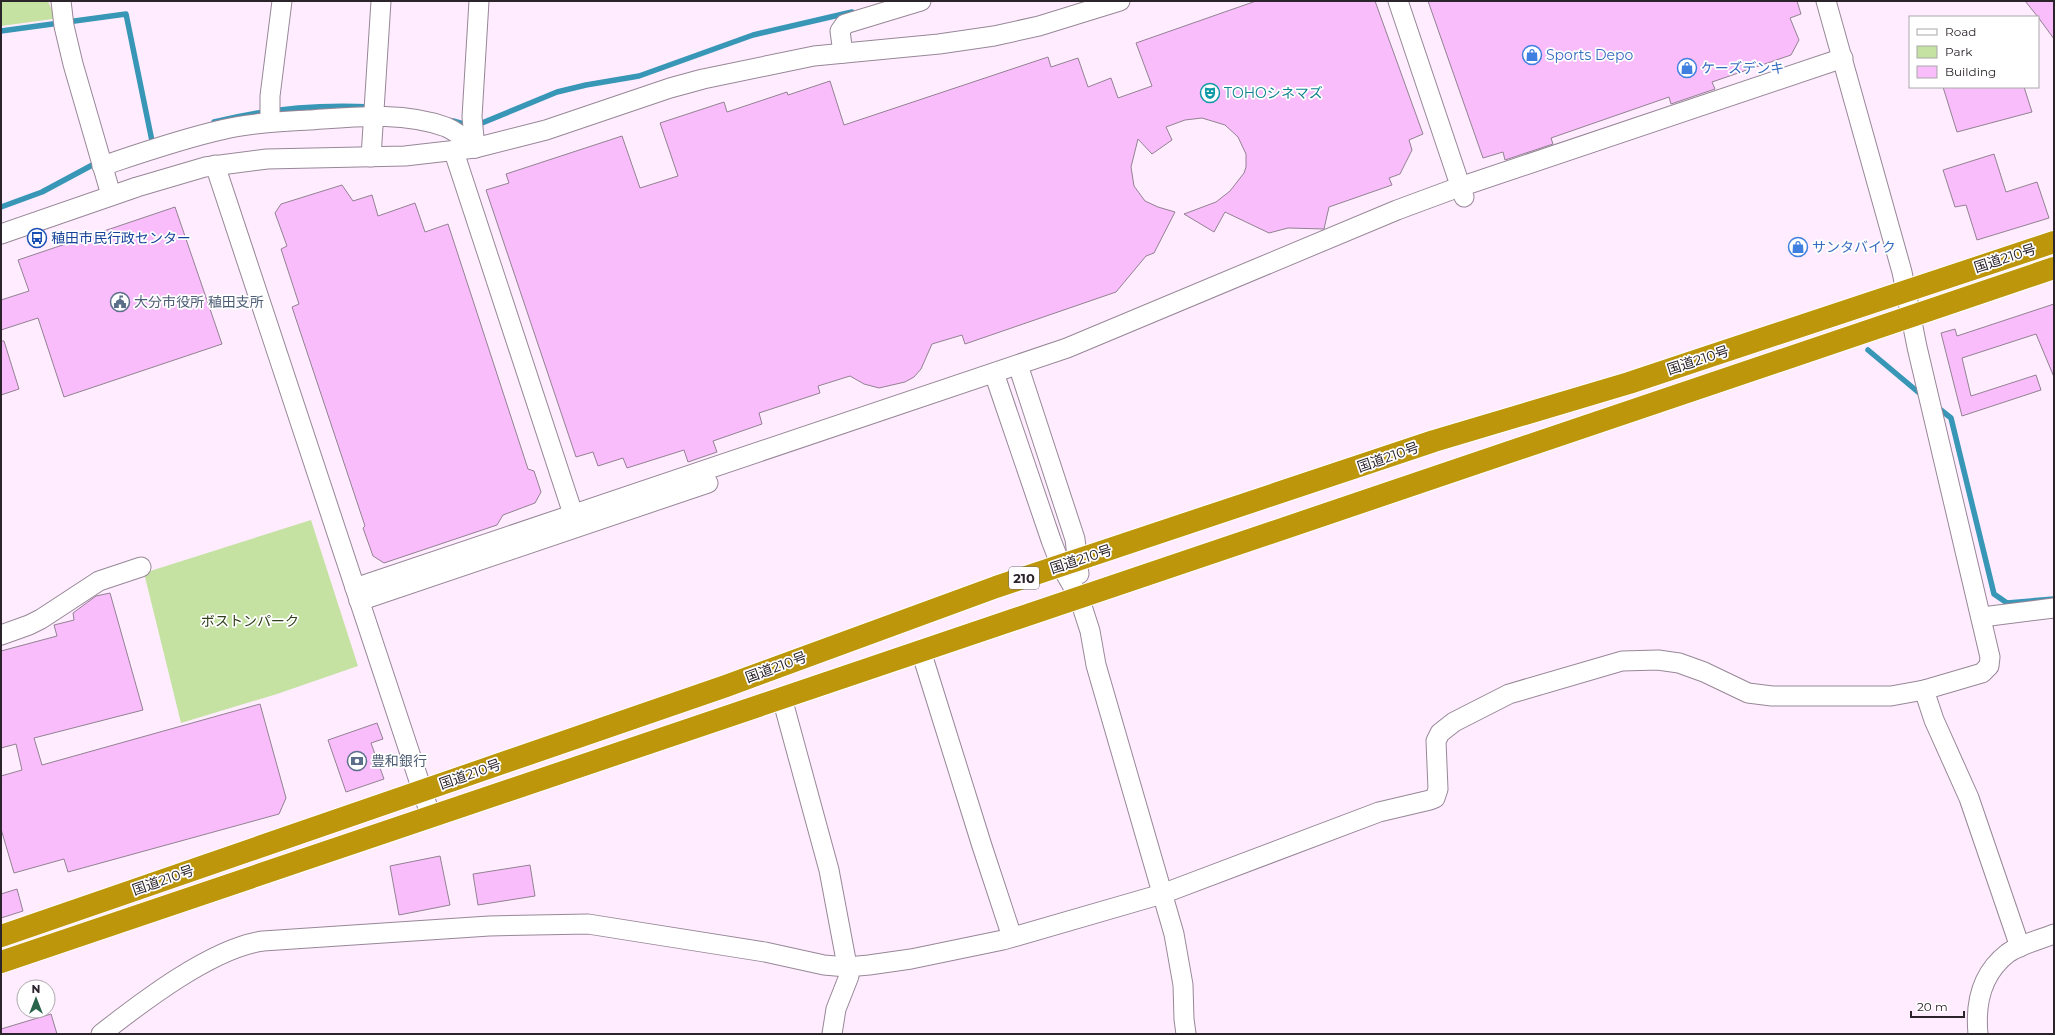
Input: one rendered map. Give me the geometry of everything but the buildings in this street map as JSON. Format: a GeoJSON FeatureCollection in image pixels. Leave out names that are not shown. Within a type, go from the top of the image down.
{"type":"FeatureCollection","features":[{"type":"Feature","properties":{"kind":"highway","name":"国道210号"},"geometry":{"type":"LineString","coordinates":[[1,936],[726,686],[902,621],[1070,563],[1434,441],[1629,383],[2054,242]]}},
{"type":"Feature","properties":{"kind":"highway","name":"国道210号"},"geometry":{"type":"LineString","coordinates":[[1,962],[2054,268]]}},
{"type":"Feature","properties":{"kind":"street"},"geometry":{"type":"LineString","coordinates":[[61,1],[63,23],[111,195]]}},
{"type":"Feature","properties":{"kind":"street"},"geometry":{"type":"LineString","coordinates":[[270,122],[270,96],[282,1]]}},
{"type":"Feature","properties":{"kind":"street"},"geometry":{"type":"LineString","coordinates":[[371,157],[381,1]]}},
{"type":"Feature","properties":{"kind":"street"},"geometry":{"type":"LineString","coordinates":[[476,148],[472,122],[479,1]]}},
{"type":"Feature","properties":{"kind":"street"},"geometry":{"type":"LineString","coordinates":[[843,53],[840,31],[845,24],[921,1]]}},
{"type":"Feature","properties":{"kind":"street"},"geometry":{"type":"LineString","coordinates":[[1,234],[111,195],[215,165],[267,159],[371,157],[454,152],[476,148],[546,130],[694,81],[793,60],[843,53],[939,44],[994,36],[1039,26],[1120,1]]}},
{"type":"Feature","properties":{"kind":"street"},"geometry":{"type":"LineString","coordinates":[[1398,1],[1463,192]]}},
{"type":"Feature","properties":{"kind":"street"},"geometry":{"type":"LineString","coordinates":[[101,1034],[129,1012],[206,962],[237,947],[263,941],[489,926],[588,924],[765,952],[813,963],[848,967],[912,959],[1012,937],[1162,894],[1379,812],[1435,798],[1438,789],[1436,741],[1440,733],[1454,722],[1509,694],[1602,666],[1636,659],[1679,663],[1704,672],[1748,693],[1759,696],[1880,697],[1924,690],[1977,675],[1986,670],[1991,662],[1982,617],[1919,355],[1907,291],[1826,1]]}},
{"type":"Feature","properties":{"kind":"street"},"geometry":{"type":"LineString","coordinates":[[357,594],[1020,371],[1058,363],[1369,233],[1463,192],[1844,62]]}},
{"type":"Feature","properties":{"kind":"street"},"geometry":{"type":"LineString","coordinates":[[102,166],[205,134],[242,126],[374,110],[446,128],[460,134],[476,148]]}},
{"type":"Feature","properties":{"kind":"street"},"geometry":{"type":"LineString","coordinates":[[454,152],[576,521]]}},
{"type":"Feature","properties":{"kind":"street"},"geometry":{"type":"LineString","coordinates":[[215,165],[431,817]]}},
{"type":"Feature","properties":{"kind":"street"},"geometry":{"type":"LineString","coordinates":[[1020,371],[1075,539],[1070,563]]}},
{"type":"Feature","properties":{"kind":"street"},"geometry":{"type":"LineString","coordinates":[[996,379],[1046,528],[1070,563],[1090,631],[1096,665],[1174,934],[1182,972],[1186,1034]]}},
{"type":"Feature","properties":{"kind":"street"},"geometry":{"type":"LineString","coordinates":[[1,635],[30,625],[99,581],[141,567]]}},
{"type":"Feature","properties":{"kind":"street"},"geometry":{"type":"LineString","coordinates":[[1982,617],[2054,608]]}},
{"type":"Feature","properties":{"kind":"street"},"geometry":{"type":"LineString","coordinates":[[922,651],[979,839],[1012,937]]}},
{"type":"Feature","properties":{"kind":"street"},"geometry":{"type":"LineString","coordinates":[[1924,690],[1934,720],[1969,798],[2020,947]]}},
{"type":"Feature","properties":{"kind":"street"},"geometry":{"type":"LineString","coordinates":[[782,698],[829,870],[848,967],[848,981],[836,1008],[832,1034]]}},
{"type":"Feature","properties":{"kind":"street"},"geometry":{"type":"LineString","coordinates":[[1978,1034],[1978,1006],[1984,982],[1998,963],[2009,953],[2020,947],[2054,934]]}},
{"type":"Feature","properties":{"kind":"green space"},"geometry":{"type":"Polygon","coordinates":[[[1,1],[48,1],[55,17],[53,19],[1,26],[1,1]]]}},
{"type":"Feature","properties":{"kind":"green space","name":"ボストンパーク"},"geometry":{"type":"Polygon","coordinates":[[[311,520],[358,666],[277,694],[181,723],[144,573],[311,520]]]}},
{"type":"Feature","properties":{"kind":"waterway"},"geometry":{"type":"LineString","coordinates":[[453,121],[464,124],[482,123],[557,92],[586,85],[639,76],[753,35],[852,12]]}},
{"type":"Feature","properties":{"kind":"waterway"},"geometry":{"type":"LineString","coordinates":[[1,31],[126,14],[152,141]]}},
{"type":"Feature","properties":{"kind":"waterway"},"geometry":{"type":"LineString","coordinates":[[214,122],[292,108],[332,106],[372,107]]}},
{"type":"Feature","properties":{"kind":"waterway"},"geometry":{"type":"LineString","coordinates":[[1,207],[42,192],[98,162]]}},
{"type":"Feature","properties":{"kind":"waterway"},"geometry":{"type":"LineString","coordinates":[[1868,350],[1924,397]]}},
{"type":"Feature","properties":{"kind":"waterway"},"geometry":{"type":"LineString","coordinates":[[1937,407],[1951,418],[1994,594],[2007,603],[2054,599]]}},
{"type":"Feature","properties":{"kind":"place","name":"Sports Depo"},"geometry":{"type":"Point","coordinates":[1532,55]}},
{"type":"Feature","properties":{"kind":"place","name":"ケーズデンキ"},"geometry":{"type":"Point","coordinates":[1687,68]}},
{"type":"Feature","properties":{"kind":"place","name":"TOHOシネマズ"},"geometry":{"type":"Point","coordinates":[1210,93]}},
{"type":"Feature","properties":{"kind":"place","name":"稙田市民行政センター"},"geometry":{"type":"Point","coordinates":[37,238]}},
{"type":"Feature","properties":{"kind":"place","name":"サンタバイク"},"geometry":{"type":"Point","coordinates":[1798,247]}},
{"type":"Feature","properties":{"kind":"place","name":"大分市役所 稙田支所"},"geometry":{"type":"Point","coordinates":[120,302]}},
{"type":"Feature","properties":{"kind":"place","name":"豊和銀行"},"geometry":{"type":"Point","coordinates":[357,761]}}]}
